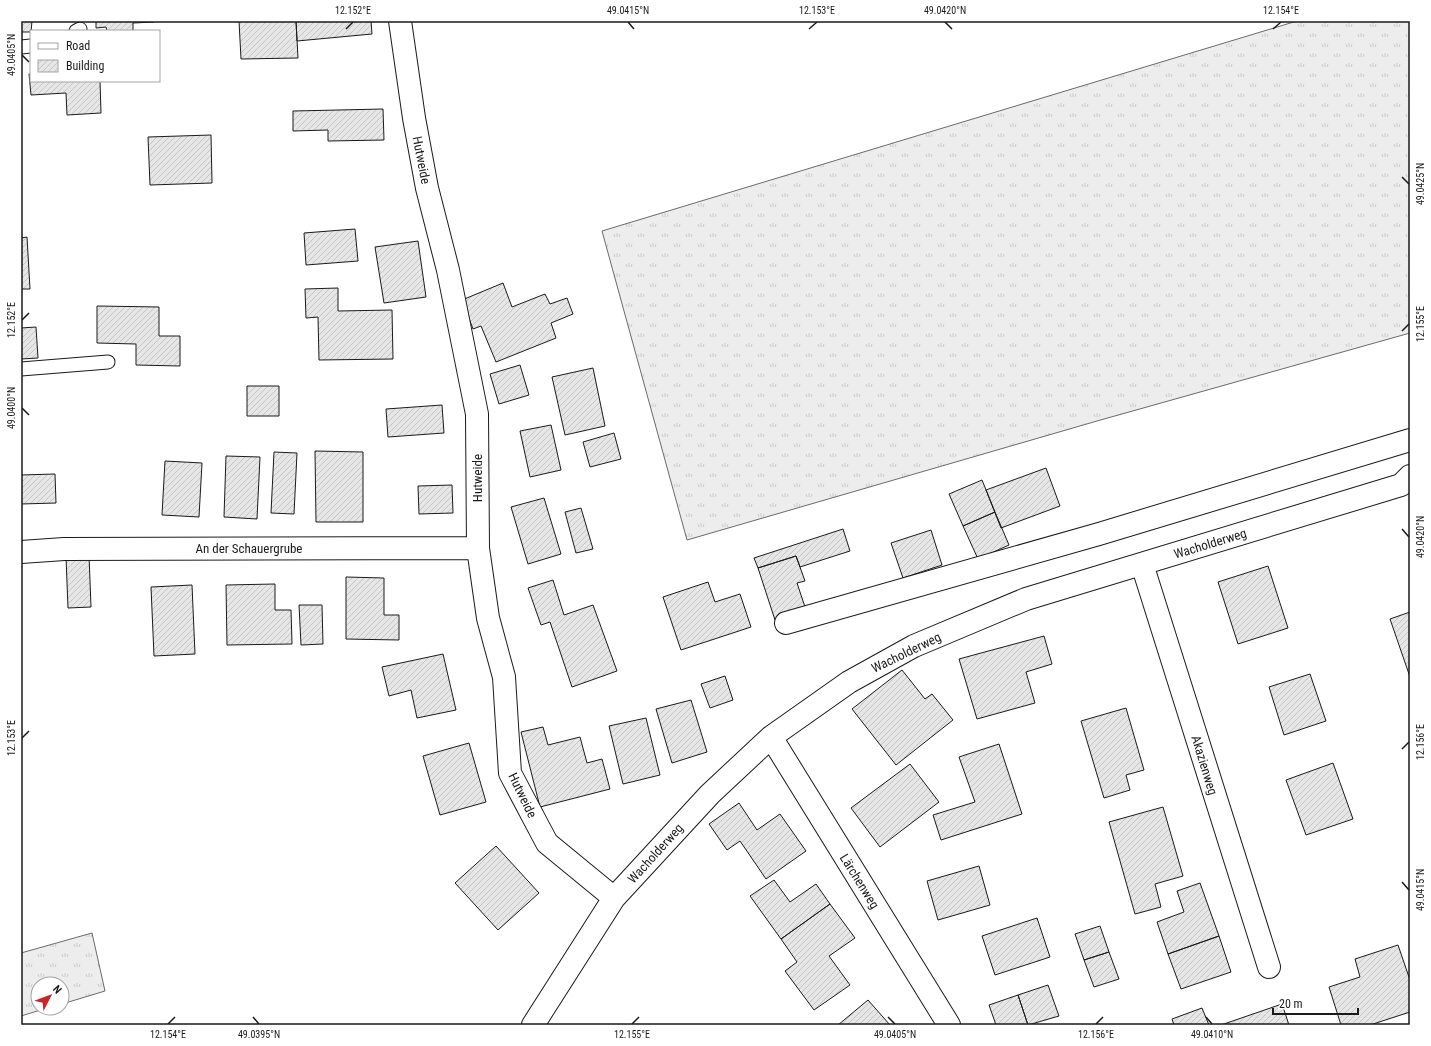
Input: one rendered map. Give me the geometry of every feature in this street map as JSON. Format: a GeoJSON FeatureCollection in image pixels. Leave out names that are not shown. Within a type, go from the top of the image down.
{"type":"FeatureCollection","features":[{"type":"Feature","properties":{"kind":"street","name":"Hutweide"},"geometry":{"type":"LineString","coordinates":[[400,21],[414,118],[427,188],[448,270],[476,414],[478,548],[488,618],[504,677],[510,773],[547,843],[614,898]]}},
{"type":"Feature","properties":{"kind":"street"},"geometry":{"type":"LineString","coordinates":[[786,623],[1099,534],[1410,440]]}},
{"type":"Feature","properties":{"kind":"street","name":"Wacholderweg"},"geometry":{"type":"LineString","coordinates":[[533,1025],[614,898],[710,794],[771,737],[849,682],[914,646],[1026,599],[1401,485],[1410,476]]}},
{"type":"Feature","properties":{"kind":"street","name":"An der Schauergrube"},"geometry":{"type":"LineString","coordinates":[[21,552],[64,549],[478,548]]}},
{"type":"Feature","properties":{"kind":"street","name":"Akazienweg"},"geometry":{"type":"LineString","coordinates":[[1142,564],[1269,967]]}},
{"type":"Feature","properties":{"kind":"street","name":"Lärchenweg"},"geometry":{"type":"LineString","coordinates":[[771,737],[949,1025]]}},
{"type":"Feature","properties":{"kind":"lane"},"geometry":{"type":"LineString","coordinates":[[21,369],[108,362]]}},
{"type":"Feature","properties":{"kind":"green space"},"geometry":{"type":"Polygon","coordinates":[[[1297,21],[1410,21],[1410,333],[1097,421],[687,540],[602,231],[1297,21]]]}},
{"type":"Feature","properties":{"kind":"green space"},"geometry":{"type":"Polygon","coordinates":[[[92,933],[105,991],[70,1002],[70,976],[30,976],[30,1013],[21,1016],[21,953],[92,933]]]}},
{"type":"Feature","properties":{"kind":"building"},"geometry":{"type":"Polygon","coordinates":[[[21,21],[32,21],[30,32],[21,32],[21,21]]]}},
{"type":"Feature","properties":{"kind":"building"},"geometry":{"type":"Polygon","coordinates":[[[96,21],[154,21],[133,23],[133,30],[107,30],[106,27],[96,28],[96,21]]]}},
{"type":"Feature","properties":{"kind":"building"},"geometry":{"type":"Polygon","coordinates":[[[239,21],[296,21],[298,58],[241,59],[239,21]]]}},
{"type":"Feature","properties":{"kind":"building"},"geometry":{"type":"Polygon","coordinates":[[[296,21],[371,21],[372,34],[297,41],[296,21]]]}},
{"type":"Feature","properties":{"kind":"building"},"geometry":{"type":"Polygon","coordinates":[[[29,74],[30,82],[100,82],[101,113],[67,115],[66,93],[31,95],[29,74]]]}},
{"type":"Feature","properties":{"kind":"building"},"geometry":{"type":"Polygon","coordinates":[[[383,109],[384,140],[328,141],[328,130],[293,131],[293,111],[383,109]]]}},
{"type":"Feature","properties":{"kind":"building"},"geometry":{"type":"Polygon","coordinates":[[[211,135],[212,183],[150,185],[148,137],[211,135]]]}},
{"type":"Feature","properties":{"kind":"building"},"geometry":{"type":"Polygon","coordinates":[[[355,229],[358,261],[306,265],[304,233],[355,229]]]}},
{"type":"Feature","properties":{"kind":"building"},"geometry":{"type":"Polygon","coordinates":[[[27,237],[30,289],[21,289],[21,238],[27,237]]]}},
{"type":"Feature","properties":{"kind":"building"},"geometry":{"type":"Polygon","coordinates":[[[418,241],[426,297],[384,303],[375,247],[418,241]]]}},
{"type":"Feature","properties":{"kind":"building"},"geometry":{"type":"Polygon","coordinates":[[[503,283],[512,307],[545,294],[550,304],[567,298],[573,314],[551,323],[556,338],[496,362],[481,326],[473,329],[462,300],[503,283]]]}},
{"type":"Feature","properties":{"kind":"building"},"geometry":{"type":"Polygon","coordinates":[[[338,288],[338,311],[392,310],[393,359],[319,360],[318,317],[306,318],[305,289],[338,288]]]}},
{"type":"Feature","properties":{"kind":"building"},"geometry":{"type":"Polygon","coordinates":[[[97,306],[159,307],[159,336],[180,336],[180,366],[136,365],[136,344],[97,343],[97,306]]]}},
{"type":"Feature","properties":{"kind":"building"},"geometry":{"type":"Polygon","coordinates":[[[36,327],[38,358],[21,359],[21,328],[36,327]]]}},
{"type":"Feature","properties":{"kind":"building"},"geometry":{"type":"Polygon","coordinates":[[[520,365],[529,395],[499,404],[490,374],[520,365]]]}},
{"type":"Feature","properties":{"kind":"building"},"geometry":{"type":"Polygon","coordinates":[[[593,368],[605,426],[565,435],[552,377],[593,368]]]}},
{"type":"Feature","properties":{"kind":"building"},"geometry":{"type":"Polygon","coordinates":[[[247,386],[279,386],[279,416],[247,416],[247,386]]]}},
{"type":"Feature","properties":{"kind":"building"},"geometry":{"type":"Polygon","coordinates":[[[442,405],[444,433],[388,437],[386,409],[442,405]]]}},
{"type":"Feature","properties":{"kind":"building"},"geometry":{"type":"Polygon","coordinates":[[[551,425],[561,470],[530,477],[520,431],[551,425]]]}},
{"type":"Feature","properties":{"kind":"building"},"geometry":{"type":"Polygon","coordinates":[[[614,433],[621,459],[590,467],[583,442],[614,433]]]}},
{"type":"Feature","properties":{"kind":"building"},"geometry":{"type":"Polygon","coordinates":[[[315,451],[363,452],[363,522],[316,522],[315,451]]]}},
{"type":"Feature","properties":{"kind":"building"},"geometry":{"type":"Polygon","coordinates":[[[274,452],[297,453],[294,514],[271,513],[274,452]]]}},
{"type":"Feature","properties":{"kind":"building"},"geometry":{"type":"Polygon","coordinates":[[[226,456],[260,457],[257,519],[224,517],[226,456]]]}},
{"type":"Feature","properties":{"kind":"building"},"geometry":{"type":"Polygon","coordinates":[[[165,461],[202,463],[199,517],[162,515],[165,461]]]}},
{"type":"Feature","properties":{"kind":"building"},"geometry":{"type":"Polygon","coordinates":[[[1046,468],[1060,506],[1001,528],[986,490],[1046,468]]]}},
{"type":"Feature","properties":{"kind":"building"},"geometry":{"type":"Polygon","coordinates":[[[55,474],[56,503],[21,504],[21,475],[55,474]]]}},
{"type":"Feature","properties":{"kind":"building"},"geometry":{"type":"Polygon","coordinates":[[[982,480],[995,512],[963,526],[949,494],[982,480]]]}},
{"type":"Feature","properties":{"kind":"building"},"geometry":{"type":"Polygon","coordinates":[[[452,485],[453,513],[419,514],[418,486],[452,485]]]}},
{"type":"Feature","properties":{"kind":"building"},"geometry":{"type":"Polygon","coordinates":[[[544,498],[561,554],[528,564],[511,507],[544,498]]]}},
{"type":"Feature","properties":{"kind":"building"},"geometry":{"type":"Polygon","coordinates":[[[581,508],[593,549],[576,553],[565,512],[581,508]]]}},
{"type":"Feature","properties":{"kind":"building"},"geometry":{"type":"Polygon","coordinates":[[[995,512],[1009,545],[978,559],[963,526],[995,512]]]}},
{"type":"Feature","properties":{"kind":"building"},"geometry":{"type":"Polygon","coordinates":[[[843,529],[850,551],[800,567],[796,556],[758,568],[754,558],[843,529]]]}},
{"type":"Feature","properties":{"kind":"building"},"geometry":{"type":"Polygon","coordinates":[[[931,530],[942,565],[903,578],[891,543],[931,530]]]}},
{"type":"Feature","properties":{"kind":"building"},"geometry":{"type":"Polygon","coordinates":[[[89,555],[91,607],[68,608],[66,557],[89,555]]]}},
{"type":"Feature","properties":{"kind":"building"},"geometry":{"type":"Polygon","coordinates":[[[796,556],[805,581],[797,583],[806,610],[775,620],[758,568],[796,556]]]}},
{"type":"Feature","properties":{"kind":"building"},"geometry":{"type":"Polygon","coordinates":[[[1268,566],[1288,628],[1238,644],[1218,582],[1268,566]]]}},
{"type":"Feature","properties":{"kind":"building"},"geometry":{"type":"Polygon","coordinates":[[[346,577],[384,578],[384,615],[399,615],[399,640],[346,639],[346,577]]]}},
{"type":"Feature","properties":{"kind":"building"},"geometry":{"type":"Polygon","coordinates":[[[553,580],[564,615],[593,605],[617,671],[572,687],[550,622],[541,625],[528,588],[553,580]]]}},
{"type":"Feature","properties":{"kind":"building"},"geometry":{"type":"Polygon","coordinates":[[[708,582],[715,602],[740,594],[751,627],[681,650],[663,597],[708,582]]]}},
{"type":"Feature","properties":{"kind":"building"},"geometry":{"type":"Polygon","coordinates":[[[275,584],[275,610],[291,610],[292,644],[227,645],[226,585],[275,584]]]}},
{"type":"Feature","properties":{"kind":"building"},"geometry":{"type":"Polygon","coordinates":[[[192,585],[195,654],[154,656],[151,587],[192,585]]]}},
{"type":"Feature","properties":{"kind":"building"},"geometry":{"type":"Polygon","coordinates":[[[299,605],[322,605],[323,644],[301,645],[299,605]]]}},
{"type":"Feature","properties":{"kind":"building"},"geometry":{"type":"Polygon","coordinates":[[[1410,612],[1410,677],[1390,619],[1410,612]]]}},
{"type":"Feature","properties":{"kind":"building"},"geometry":{"type":"Polygon","coordinates":[[[1044,636],[1052,664],[1026,672],[1035,703],[977,719],[959,659],[1044,636]]]}},
{"type":"Feature","properties":{"kind":"building"},"geometry":{"type":"Polygon","coordinates":[[[443,654],[456,710],[417,718],[411,690],[389,696],[382,667],[443,654]]]}},
{"type":"Feature","properties":{"kind":"building"},"geometry":{"type":"Polygon","coordinates":[[[902,670],[925,699],[932,694],[953,720],[896,765],[852,709],[902,670]]]}},
{"type":"Feature","properties":{"kind":"building"},"geometry":{"type":"Polygon","coordinates":[[[1310,674],[1326,721],[1284,735],[1269,687],[1310,674]]]}},
{"type":"Feature","properties":{"kind":"building"},"geometry":{"type":"Polygon","coordinates":[[[725,676],[733,700],[710,708],[701,684],[725,676]]]}},
{"type":"Feature","properties":{"kind":"building"},"geometry":{"type":"Polygon","coordinates":[[[691,700],[707,752],[672,763],[656,709],[691,700]]]}},
{"type":"Feature","properties":{"kind":"building"},"geometry":{"type":"Polygon","coordinates":[[[1126,708],[1144,770],[1126,775],[1130,790],[1104,798],[1081,721],[1126,708]]]}},
{"type":"Feature","properties":{"kind":"building"},"geometry":{"type":"Polygon","coordinates":[[[646,718],[660,775],[623,784],[609,726],[646,718]]]}},
{"type":"Feature","properties":{"kind":"building"},"geometry":{"type":"Polygon","coordinates":[[[543,727],[548,745],[580,737],[587,763],[602,759],[610,789],[540,807],[521,732],[543,727]]]}},
{"type":"Feature","properties":{"kind":"building"},"geometry":{"type":"Polygon","coordinates":[[[469,743],[486,802],[440,815],[423,756],[469,743]]]}},
{"type":"Feature","properties":{"kind":"building"},"geometry":{"type":"Polygon","coordinates":[[[999,744],[1022,814],[941,840],[933,815],[975,802],[959,757],[999,744]]]}},
{"type":"Feature","properties":{"kind":"building"},"geometry":{"type":"Polygon","coordinates":[[[1333,763],[1353,819],[1306,835],[1286,780],[1333,763]]]}},
{"type":"Feature","properties":{"kind":"building"},"geometry":{"type":"Polygon","coordinates":[[[910,764],[939,802],[880,847],[851,808],[910,764]]]}},
{"type":"Feature","properties":{"kind":"building"},"geometry":{"type":"Polygon","coordinates":[[[739,803],[757,830],[780,814],[806,851],[766,879],[740,841],[727,850],[709,824],[739,803]]]}},
{"type":"Feature","properties":{"kind":"building"},"geometry":{"type":"Polygon","coordinates":[[[1163,807],[1183,876],[1155,884],[1161,907],[1135,914],[1109,822],[1163,807]]]}},
{"type":"Feature","properties":{"kind":"building"},"geometry":{"type":"Polygon","coordinates":[[[496,846],[539,893],[498,930],[455,883],[496,846]]]}},
{"type":"Feature","properties":{"kind":"building"},"geometry":{"type":"Polygon","coordinates":[[[979,866],[990,905],[938,920],[927,881],[979,866]]]}},
{"type":"Feature","properties":{"kind":"building"},"geometry":{"type":"Polygon","coordinates":[[[774,880],[790,902],[816,884],[830,904],[781,939],[750,896],[774,880]]]}},
{"type":"Feature","properties":{"kind":"building"},"geometry":{"type":"Polygon","coordinates":[[[1200,883],[1219,936],[1168,954],[1157,922],[1184,912],[1177,891],[1200,883]]]}},
{"type":"Feature","properties":{"kind":"building"},"geometry":{"type":"Polygon","coordinates":[[[830,904],[855,938],[829,956],[850,985],[814,1010],[785,971],[797,962],[781,939],[830,904]]]}},
{"type":"Feature","properties":{"kind":"building"},"geometry":{"type":"Polygon","coordinates":[[[1037,918],[1050,957],[995,975],[982,936],[1037,918]]]}},
{"type":"Feature","properties":{"kind":"building"},"geometry":{"type":"Polygon","coordinates":[[[1100,926],[1109,952],[1084,960],[1075,934],[1100,926]]]}},
{"type":"Feature","properties":{"kind":"building"},"geometry":{"type":"Polygon","coordinates":[[[1219,936],[1231,972],[1181,989],[1168,954],[1219,936]]]}},
{"type":"Feature","properties":{"kind":"building"},"geometry":{"type":"Polygon","coordinates":[[[1398,945],[1410,980],[1410,1012],[1370,1025],[1341,1025],[1329,987],[1360,977],[1355,959],[1398,945]]]}},
{"type":"Feature","properties":{"kind":"building"},"geometry":{"type":"Polygon","coordinates":[[[1109,952],[1119,979],[1094,987],[1084,960],[1109,952]]]}},
{"type":"Feature","properties":{"kind":"building"},"geometry":{"type":"Polygon","coordinates":[[[1048,985],[1059,1016],[1028,1025],[1018,995],[1048,985]]]}},
{"type":"Feature","properties":{"kind":"building"},"geometry":{"type":"Polygon","coordinates":[[[1018,995],[1028,1025],[996,1025],[989,1005],[1018,995]]]}},
{"type":"Feature","properties":{"kind":"building"},"geometry":{"type":"Polygon","coordinates":[[[868,1000],[890,1025],[838,1025],[868,1000]]]}},
{"type":"Feature","properties":{"kind":"building"},"geometry":{"type":"Polygon","coordinates":[[[1282,1004],[1289,1025],[1221,1025],[1282,1004]]]}},
{"type":"Feature","properties":{"kind":"building"},"geometry":{"type":"Polygon","coordinates":[[[1202,1008],[1209,1025],[1174,1025],[1172,1019],[1202,1008]]]}}]}
